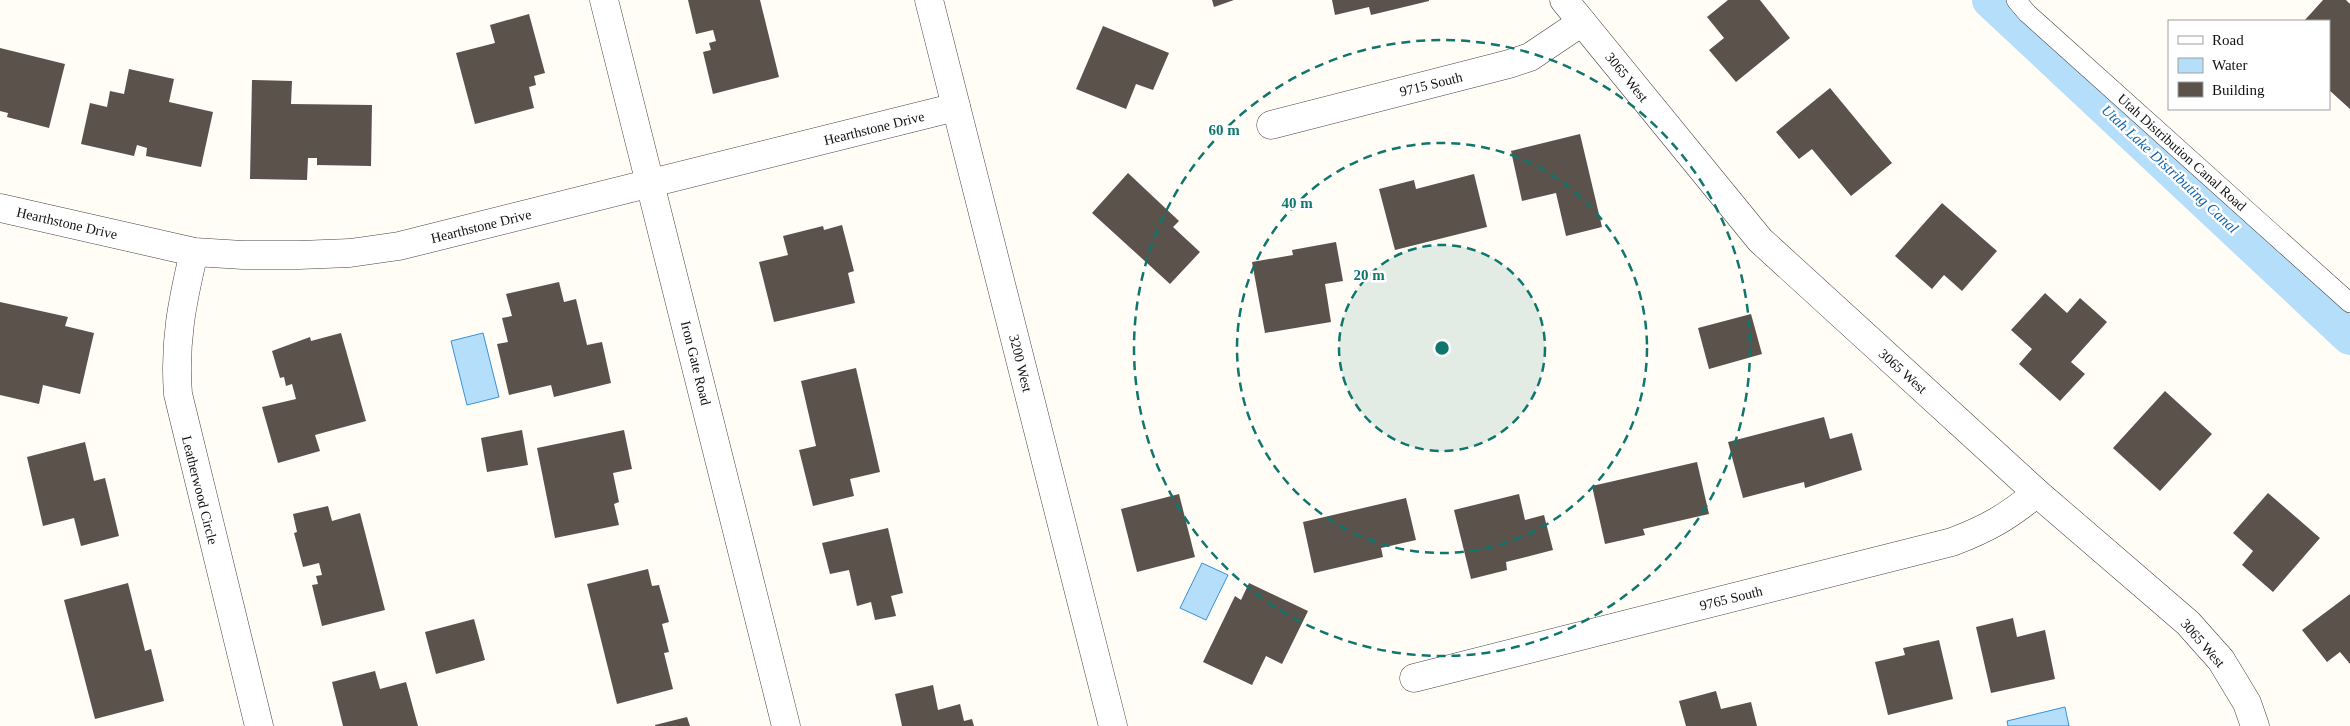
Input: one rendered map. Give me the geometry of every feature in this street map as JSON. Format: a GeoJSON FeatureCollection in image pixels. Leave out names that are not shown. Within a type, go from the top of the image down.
{"type":"FeatureCollection","features":[{"type":"Feature","properties":{"kind":"street","name":"Iron Gate Road"},"geometry":{"type":"LineString","coordinates":[[604,0],[786,726]]}},
{"type":"Feature","properties":{"kind":"street","name":"3200 West"},"geometry":{"type":"LineString","coordinates":[[929,0],[1113,726]]}},
{"type":"Feature","properties":{"kind":"street","name":"3065 West"},"geometry":{"type":"LineString","coordinates":[[1564,0],[1760,240],[2037,493],[2188,623],[2221,660],[2246,703],[2255,726]]}},
{"type":"Feature","properties":{"kind":"street","name":"9715 South"},"geometry":{"type":"LineString","coordinates":[[1271,125],[1509,64],[1542,49],[1582,22]]}},
{"type":"Feature","properties":{"kind":"street","name":"Hearthstone Drive"},"geometry":{"type":"LineString","coordinates":[[0,208],[194,252],[243,255],[350,253],[399,246],[956,107]]}},
{"type":"Feature","properties":{"kind":"street","name":"Leatherwood Circle"},"geometry":{"type":"LineString","coordinates":[[194,252],[178,329],[175,362],[178,394],[259,726]]}},
{"type":"Feature","properties":{"kind":"street","name":"9765 South"},"geometry":{"type":"LineString","coordinates":[[1414,678],[1952,542],[1981,531],[2006,518],[2037,493]]}},
{"type":"Feature","properties":{"kind":"lane","name":"Utah Distribution Canal Road"},"geometry":{"type":"LineString","coordinates":[[2016,0],[2027,13],[2350,303]]}},
{"type":"Feature","properties":{"kind":"water"},"geometry":{"type":"Polygon","coordinates":[[[483,333],[499,397],[467,405],[451,341],[483,333]]]}},
{"type":"Feature","properties":{"kind":"water"},"geometry":{"type":"Polygon","coordinates":[[[1202,563],[1228,575],[1206,620],[1180,608],[1202,563]]]}},
{"type":"Feature","properties":{"kind":"water"},"geometry":{"type":"Polygon","coordinates":[[[2065,707],[2069,726],[2008,726],[2007,721],[2065,707]]]}},
{"type":"Feature","properties":{"kind":"building"},"geometry":{"type":"Polygon","coordinates":[[[688,0],[760,0],[779,77],[713,94],[703,52],[711,50],[709,43],[716,41],[713,30],[696,34],[688,0]]]}},
{"type":"Feature","properties":{"kind":"building"},"geometry":{"type":"Polygon","coordinates":[[[1212,0],[1234,0],[1214,7],[1212,0]]]}},
{"type":"Feature","properties":{"kind":"building"},"geometry":{"type":"Polygon","coordinates":[[[1332,0],[1429,1],[1371,15],[1369,7],[1335,15],[1332,0]]]}},
{"type":"Feature","properties":{"kind":"building"},"geometry":{"type":"Polygon","coordinates":[[[1728,0],[1760,0],[1790,38],[1736,82],[1709,50],[1724,38],[1707,17],[1728,0]]]}},
{"type":"Feature","properties":{"kind":"building"},"geometry":{"type":"Polygon","coordinates":[[[2323,0],[2346,0],[2350,4],[2350,109],[2330,91],[2330,20],[2305,20],[2323,0]]]}},
{"type":"Feature","properties":{"kind":"building"},"geometry":{"type":"Polygon","coordinates":[[[529,14],[545,73],[534,76],[536,85],[529,87],[534,108],[475,124],[456,53],[495,43],[490,25],[529,14]]]}},
{"type":"Feature","properties":{"kind":"building"},"geometry":{"type":"Polygon","coordinates":[[[1103,26],[1169,53],[1153,90],[1136,84],[1126,109],[1076,89],[1103,26]]]}},
{"type":"Feature","properties":{"kind":"building"},"geometry":{"type":"Polygon","coordinates":[[[0,48],[65,64],[49,128],[7,117],[8,113],[0,111],[0,48]]]}},
{"type":"Feature","properties":{"kind":"building"},"geometry":{"type":"Polygon","coordinates":[[[129,69],[174,79],[169,102],[213,112],[201,167],[146,156],[147,148],[137,145],[134,156],[81,144],[90,103],[107,107],[110,91],[124,94],[129,69]]]}},
{"type":"Feature","properties":{"kind":"building"},"geometry":{"type":"Polygon","coordinates":[[[252,80],[292,81],[291,104],[372,105],[371,166],[317,165],[317,158],[308,158],[307,180],[250,179],[252,80]]]}},
{"type":"Feature","properties":{"kind":"building"},"geometry":{"type":"Polygon","coordinates":[[[1830,88],[1892,163],[1851,196],[1812,149],[1799,159],[1776,132],[1830,88]]]}},
{"type":"Feature","properties":{"kind":"building"},"geometry":{"type":"Polygon","coordinates":[[[1580,134],[1602,227],[1566,236],[1556,193],[1522,201],[1511,151],[1580,134]]]}},
{"type":"Feature","properties":{"kind":"building"},"geometry":{"type":"Polygon","coordinates":[[[1128,173],[1179,221],[1173,227],[1200,252],[1170,284],[1092,213],[1128,173]]]}},
{"type":"Feature","properties":{"kind":"building"},"geometry":{"type":"Polygon","coordinates":[[[1474,174],[1487,227],[1395,250],[1379,189],[1414,180],[1416,189],[1474,174]]]}},
{"type":"Feature","properties":{"kind":"building"},"geometry":{"type":"Polygon","coordinates":[[[1942,203],[1997,251],[1962,291],[1944,275],[1932,289],[1895,256],[1942,203]]]}},
{"type":"Feature","properties":{"kind":"building"},"geometry":{"type":"Polygon","coordinates":[[[842,225],[854,271],[848,273],[855,303],[774,322],[759,262],[788,255],[783,236],[823,226],[824,230],[842,225]]]}},
{"type":"Feature","properties":{"kind":"building"},"geometry":{"type":"Polygon","coordinates":[[[1336,242],[1343,281],[1325,284],[1331,322],[1265,333],[1252,262],[1293,255],[1292,250],[1336,242]]]}},
{"type":"Feature","properties":{"kind":"building"},"geometry":{"type":"Polygon","coordinates":[[[559,282],[564,302],[576,299],[587,345],[602,342],[611,383],[554,397],[551,385],[509,395],[497,344],[508,342],[502,318],[512,316],[506,294],[559,282]]]}},
{"type":"Feature","properties":{"kind":"building"},"geometry":{"type":"Polygon","coordinates":[[[2045,293],[2067,313],[2080,298],[2107,322],[2071,362],[2085,374],[2060,401],[2019,364],[2032,349],[2011,330],[2045,293]]]}},
{"type":"Feature","properties":{"kind":"building"},"geometry":{"type":"Polygon","coordinates":[[[0,302],[68,317],[65,326],[94,333],[80,394],[43,385],[39,404],[0,395],[0,302]]]}},
{"type":"Feature","properties":{"kind":"building"},"geometry":{"type":"Polygon","coordinates":[[[1751,314],[1762,354],[1709,369],[1698,328],[1751,314]]]}},
{"type":"Feature","properties":{"kind":"building"},"geometry":{"type":"Polygon","coordinates":[[[341,333],[366,421],[315,435],[320,451],[278,463],[262,407],[296,399],[292,384],[286,386],[284,377],[280,378],[272,351],[310,337],[311,341],[341,333]]]}},
{"type":"Feature","properties":{"kind":"building"},"geometry":{"type":"Polygon","coordinates":[[[856,368],[880,472],[850,479],[854,496],[813,506],[799,450],[816,446],[801,381],[856,368]]]}},
{"type":"Feature","properties":{"kind":"building"},"geometry":{"type":"Polygon","coordinates":[[[2165,391],[2212,434],[2160,491],[2113,448],[2165,391]]]}},
{"type":"Feature","properties":{"kind":"building"},"geometry":{"type":"Polygon","coordinates":[[[1824,417],[1830,439],[1852,433],[1862,470],[1805,488],[1804,482],[1743,498],[1728,442],[1824,417]]]}},
{"type":"Feature","properties":{"kind":"building"},"geometry":{"type":"Polygon","coordinates":[[[522,430],[528,465],[487,472],[481,438],[522,430]]]}},
{"type":"Feature","properties":{"kind":"building"},"geometry":{"type":"Polygon","coordinates":[[[624,430],[632,469],[613,473],[619,502],[614,504],[619,525],[555,538],[537,448],[624,430]]]}},
{"type":"Feature","properties":{"kind":"building"},"geometry":{"type":"Polygon","coordinates":[[[85,442],[94,481],[105,478],[119,536],[81,546],[74,518],[43,526],[27,457],[85,442]]]}},
{"type":"Feature","properties":{"kind":"building"},"geometry":{"type":"Polygon","coordinates":[[[1697,462],[1709,514],[1643,529],[1645,535],[1605,544],[1592,486],[1697,462]]]}},
{"type":"Feature","properties":{"kind":"building"},"geometry":{"type":"Polygon","coordinates":[[[2268,493],[2320,538],[2273,592],[2242,565],[2253,551],[2233,533],[2268,493]]]}},
{"type":"Feature","properties":{"kind":"building"},"geometry":{"type":"Polygon","coordinates":[[[1179,494],[1195,557],[1137,572],[1121,509],[1179,494]]]}},
{"type":"Feature","properties":{"kind":"building"},"geometry":{"type":"Polygon","coordinates":[[[1519,494],[1525,520],[1544,515],[1553,550],[1506,562],[1507,570],[1471,579],[1454,510],[1519,494]]]}},
{"type":"Feature","properties":{"kind":"building"},"geometry":{"type":"Polygon","coordinates":[[[1406,498],[1416,540],[1381,548],[1383,557],[1314,573],[1303,522],[1406,498]]]}},
{"type":"Feature","properties":{"kind":"building"},"geometry":{"type":"Polygon","coordinates":[[[328,506],[332,521],[360,513],[385,610],[322,626],[312,585],[318,584],[316,576],[322,575],[319,563],[303,567],[294,533],[297,532],[293,514],[328,506]]]}},
{"type":"Feature","properties":{"kind":"building"},"geometry":{"type":"Polygon","coordinates":[[[888,528],[903,593],[891,596],[896,616],[875,620],[871,602],[857,606],[849,570],[830,574],[822,543],[888,528]]]}},
{"type":"Feature","properties":{"kind":"building"},"geometry":{"type":"Polygon","coordinates":[[[648,569],[652,586],[659,585],[669,622],[662,624],[669,652],[664,653],[673,689],[617,704],[587,584],[648,569]]]}},
{"type":"Feature","properties":{"kind":"building"},"geometry":{"type":"Polygon","coordinates":[[[128,583],[145,651],[151,649],[164,701],[95,719],[64,600],[128,583]]]}},
{"type":"Feature","properties":{"kind":"building"},"geometry":{"type":"Polygon","coordinates":[[[1249,583],[1308,611],[1282,664],[1266,656],[1252,685],[1203,662],[1235,596],[1241,600],[1249,583]]]}},
{"type":"Feature","properties":{"kind":"building"},"geometry":{"type":"Polygon","coordinates":[[[2350,594],[2350,664],[2340,652],[2327,662],[2302,630],[2350,594]]]}},
{"type":"Feature","properties":{"kind":"building"},"geometry":{"type":"Polygon","coordinates":[[[2013,618],[2017,637],[2045,630],[2055,679],[1991,693],[1976,627],[2013,618]]]}},
{"type":"Feature","properties":{"kind":"building"},"geometry":{"type":"Polygon","coordinates":[[[474,619],[485,660],[436,674],[425,632],[474,619]]]}},
{"type":"Feature","properties":{"kind":"building"},"geometry":{"type":"Polygon","coordinates":[[[1939,640],[1953,699],[1888,715],[1875,662],[1905,655],[1903,648],[1939,640]]]}},
{"type":"Feature","properties":{"kind":"building"},"geometry":{"type":"Polygon","coordinates":[[[375,671],[380,689],[406,682],[418,726],[343,726],[332,682],[375,671]]]}},
{"type":"Feature","properties":{"kind":"building"},"geometry":{"type":"Polygon","coordinates":[[[933,685],[938,710],[960,704],[964,721],[972,719],[974,726],[902,726],[895,694],[933,685]]]}},
{"type":"Feature","properties":{"kind":"building"},"geometry":{"type":"Polygon","coordinates":[[[1716,691],[1721,709],[1751,702],[1757,726],[1686,726],[1679,701],[1716,691]]]}},
{"type":"Feature","properties":{"kind":"building"},"geometry":{"type":"Polygon","coordinates":[[[687,717],[690,726],[655,726],[655,725],[687,717]]]}},
{"type":"Feature","properties":{"kind":"waterway","name":"Utah Lake Distributing Canal"},"geometry":{"type":"LineString","coordinates":[[1990,0],[2350,337]]}}]}
